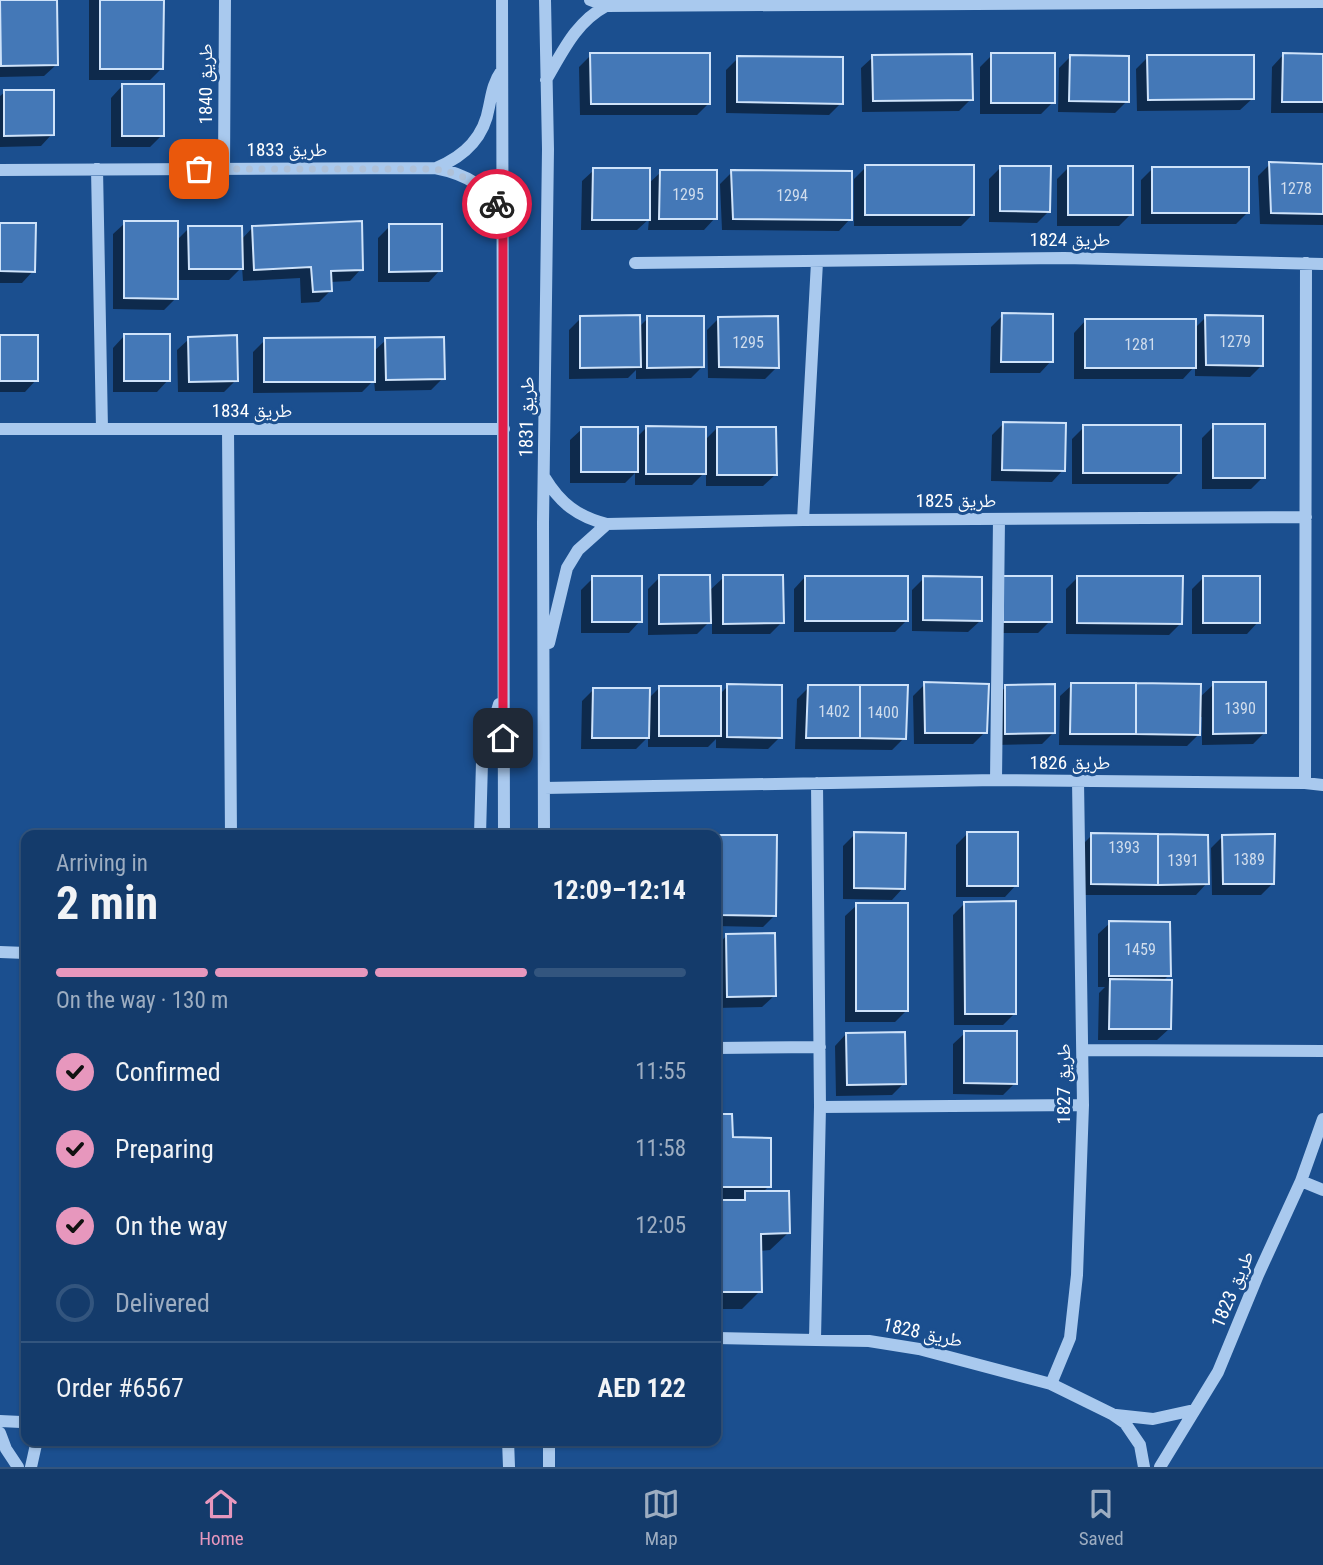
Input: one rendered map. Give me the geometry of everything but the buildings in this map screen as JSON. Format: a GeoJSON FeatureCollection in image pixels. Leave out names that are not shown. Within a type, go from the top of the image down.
{"type":"FeatureCollection","features":[{"type":"Feature","properties":{"kind":"street","name":"طريق 1840"},"geometry":{"type":"LineString","coordinates":[[225,0],[225,169]]}},
{"type":"Feature","properties":{"kind":"street","name":"طريق 1831"},"geometry":{"type":"LineString","coordinates":[[502,0],[503,830]]}},
{"type":"Feature","properties":{"kind":"street","name":"طريق 1831"},"geometry":{"type":"LineString","coordinates":[[544,0],[548,149],[544,830]]}},
{"type":"Feature","properties":{"kind":"street"},"geometry":{"type":"LineString","coordinates":[[590,0],[606,6],[1323,2]]}},
{"type":"Feature","properties":{"kind":"street"},"geometry":{"type":"LineString","coordinates":[[546,80],[577,29],[595,12],[606,6]]}},
{"type":"Feature","properties":{"kind":"street"},"geometry":{"type":"LineString","coordinates":[[435,169],[454,161],[474,141],[489,110],[493,86],[503,69]]}},
{"type":"Feature","properties":{"kind":"street"},"geometry":{"type":"LineString","coordinates":[[97,169],[102,429]]}},
{"type":"Feature","properties":{"kind":"street","name":"طريق 1833"},"geometry":{"type":"LineString","coordinates":[[0,170],[435,169],[468,177],[480,185],[497,204],[503,216]]}},
{"type":"Feature","properties":{"kind":"street","name":"طريق 1824"},"geometry":{"type":"LineString","coordinates":[[635,263],[1064,258],[1323,264]]}},
{"type":"Feature","properties":{"kind":"street"},"geometry":{"type":"LineString","coordinates":[[803,520],[817,262]]}},
{"type":"Feature","properties":{"kind":"street"},"geometry":{"type":"LineString","coordinates":[[1305,783],[1306,263]]}},
{"type":"Feature","properties":{"kind":"street","name":"طريق 1834"},"geometry":{"type":"LineString","coordinates":[[0,429],[503,429]]}},
{"type":"Feature","properties":{"kind":"street"},"geometry":{"type":"LineString","coordinates":[[228,429],[231,830]]}},
{"type":"Feature","properties":{"kind":"street","name":"طريق 1825"},"geometry":{"type":"LineString","coordinates":[[544,477],[564,504],[578,514],[607,524],[1306,517]]}},
{"type":"Feature","properties":{"kind":"street"},"geometry":{"type":"LineString","coordinates":[[996,780],[999,519]]}},
{"type":"Feature","properties":{"kind":"street"},"geometry":{"type":"LineString","coordinates":[[544,663],[568,568],[578,550],[607,524]]}},
{"type":"Feature","properties":{"kind":"street"},"geometry":{"type":"LineString","coordinates":[[480,830],[482,762],[503,690]]}},
{"type":"Feature","properties":{"kind":"street","name":"طريق 1826"},"geometry":{"type":"LineString","coordinates":[[544,788],[996,780],[1323,785]]}},
{"type":"Feature","properties":{"kind":"street","name":"طريق 1827"},"geometry":{"type":"LineString","coordinates":[[1051,1384],[1070,1338],[1077,1275],[1083,1105],[1078,781]]}},
{"type":"Feature","properties":{"kind":"street"},"geometry":{"type":"LineString","coordinates":[[815,1339],[820,1107],[817,783]]}},
{"type":"Feature","properties":{"kind":"street"},"geometry":{"type":"LineString","coordinates":[[0,952],[21,953]]}},
{"type":"Feature","properties":{"kind":"street"},"geometry":{"type":"LineString","coordinates":[[721,1048],[820,1047]]}},
{"type":"Feature","properties":{"kind":"street"},"geometry":{"type":"LineString","coordinates":[[1083,1050],[1323,1051]]}},
{"type":"Feature","properties":{"kind":"street"},"geometry":{"type":"LineString","coordinates":[[820,1107],[1083,1105]]}},
{"type":"Feature","properties":{"kind":"street","name":"طريق 1823"},"geometry":{"type":"LineString","coordinates":[[1160,1467],[1218,1372],[1301,1181],[1323,1119]]}},
{"type":"Feature","properties":{"kind":"street"},"geometry":{"type":"LineString","coordinates":[[1301,1181],[1323,1191]]}},
{"type":"Feature","properties":{"kind":"street","name":"طريق 1828"},"geometry":{"type":"LineString","coordinates":[[721,1338],[869,1341],[919,1349],[1051,1384],[1112,1414],[1134,1433],[1140,1444],[1144,1467]]}},
{"type":"Feature","properties":{"kind":"street","name":"طريق 1828"},"geometry":{"type":"LineString","coordinates":[[1112,1414],[1153,1419],[1194,1410]]}},
{"type":"Feature","properties":{"kind":"street"},"geometry":{"type":"LineString","coordinates":[[0,1421],[21,1422]]}},
{"type":"Feature","properties":{"kind":"street"},"geometry":{"type":"LineString","coordinates":[[0,1433],[6,1449],[18,1467]]}},
{"type":"Feature","properties":{"kind":"street"},"geometry":{"type":"LineString","coordinates":[[31,1467],[36,1446]]}},
{"type":"Feature","properties":{"kind":"street"},"geometry":{"type":"LineString","coordinates":[[508,1446],[509,1467]]}},
{"type":"Feature","properties":{"kind":"street"},"geometry":{"type":"LineString","coordinates":[[549,1467],[550,1446]]}},
{"type":"Feature","properties":{"kind":"way so far"},"geometry":{"type":"LineString","coordinates":[[199,169],[435,169],[468,177],[480,185],[497,204]]}},
{"type":"Feature","properties":{"kind":"route"},"geometry":{"type":"LineString","coordinates":[[497,204],[503,216],[503,738]]}}]}
